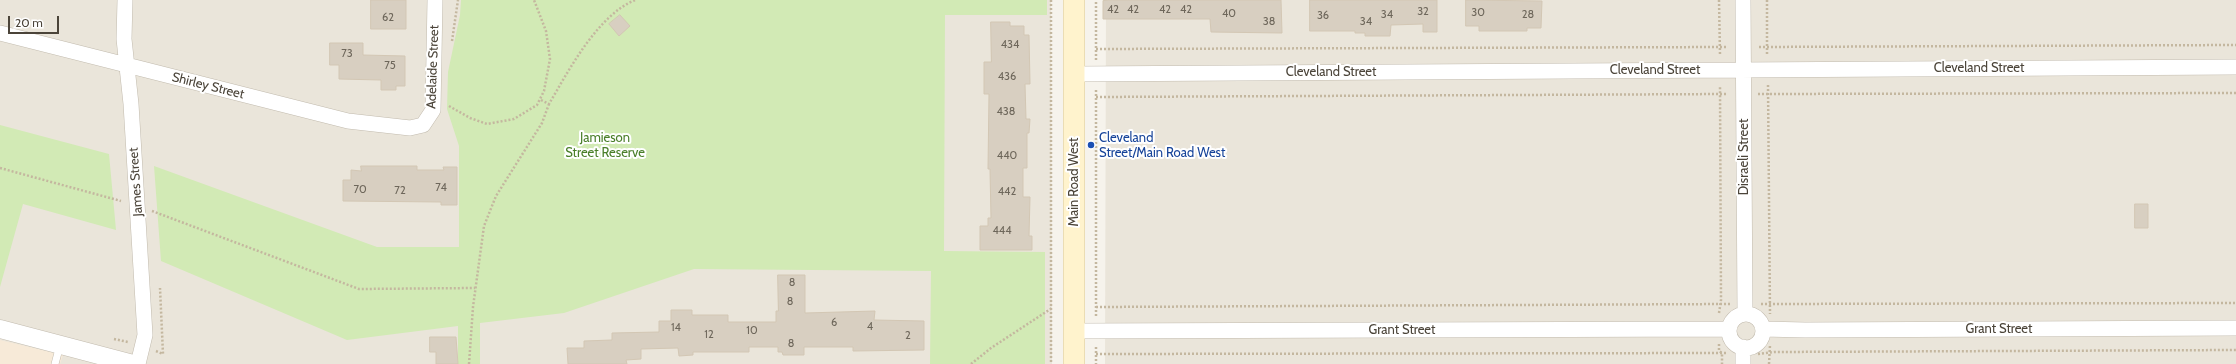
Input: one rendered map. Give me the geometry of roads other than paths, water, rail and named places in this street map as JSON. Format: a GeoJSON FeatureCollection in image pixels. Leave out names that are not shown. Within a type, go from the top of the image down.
{"type":"FeatureCollection","features":[{"type":"Feature","properties":{"kind":"main road","name":"Main Road West"},"geometry":{"type":"LineString","coordinates":[[1074,0],[1074,364]]}},
{"type":"Feature","properties":{"kind":"street","name":"James Street"},"geometry":{"type":"LineString","coordinates":[[125,0],[124,40],[137,205],[145,335],[138,364]]}},
{"type":"Feature","properties":{"kind":"street","name":"Adelaide Street"},"geometry":{"type":"LineString","coordinates":[[417,127],[428,120],[433,110],[435,0]]}},
{"type":"Feature","properties":{"kind":"street","name":"Disraeli Street"},"geometry":{"type":"LineString","coordinates":[[1743,0],[1745,308]]}},
{"type":"Feature","properties":{"kind":"street","name":"Shirley Street"},"geometry":{"type":"LineString","coordinates":[[0,34],[348,121],[370,125],[417,127]]}},
{"type":"Feature","properties":{"kind":"street","name":"Cleveland Street"},"geometry":{"type":"LineString","coordinates":[[1074,74],[1767,69],[2236,68]]}},
{"type":"Feature","properties":{"kind":"street"},"geometry":{"type":"LineString","coordinates":[[1745,308],[1767,329],[1760,341],[1743,355],[1724,329],[1745,308]]}},
{"type":"Feature","properties":{"kind":"street"},"geometry":{"type":"LineString","coordinates":[[0,328],[133,364]]}},
{"type":"Feature","properties":{"kind":"street","name":"Grant Street"},"geometry":{"type":"LineString","coordinates":[[1767,329],[2236,328]]}},
{"type":"Feature","properties":{"kind":"street","name":"Grant Street"},"geometry":{"type":"LineString","coordinates":[[1075,331],[1724,329]]}},
{"type":"Feature","properties":{"kind":"lane"},"geometry":{"type":"LineString","coordinates":[[55,364],[60,344]]}},
{"type":"Feature","properties":{"kind":"place","name":"Cleveland Street/Main Road West"},"geometry":{"type":"Point","coordinates":[1091,145]}},
{"type":"Feature","properties":{"kind":"park label","name":"Jamieson Street Reserve"},"geometry":{"type":"Point","coordinates":[605,146]}}]}
